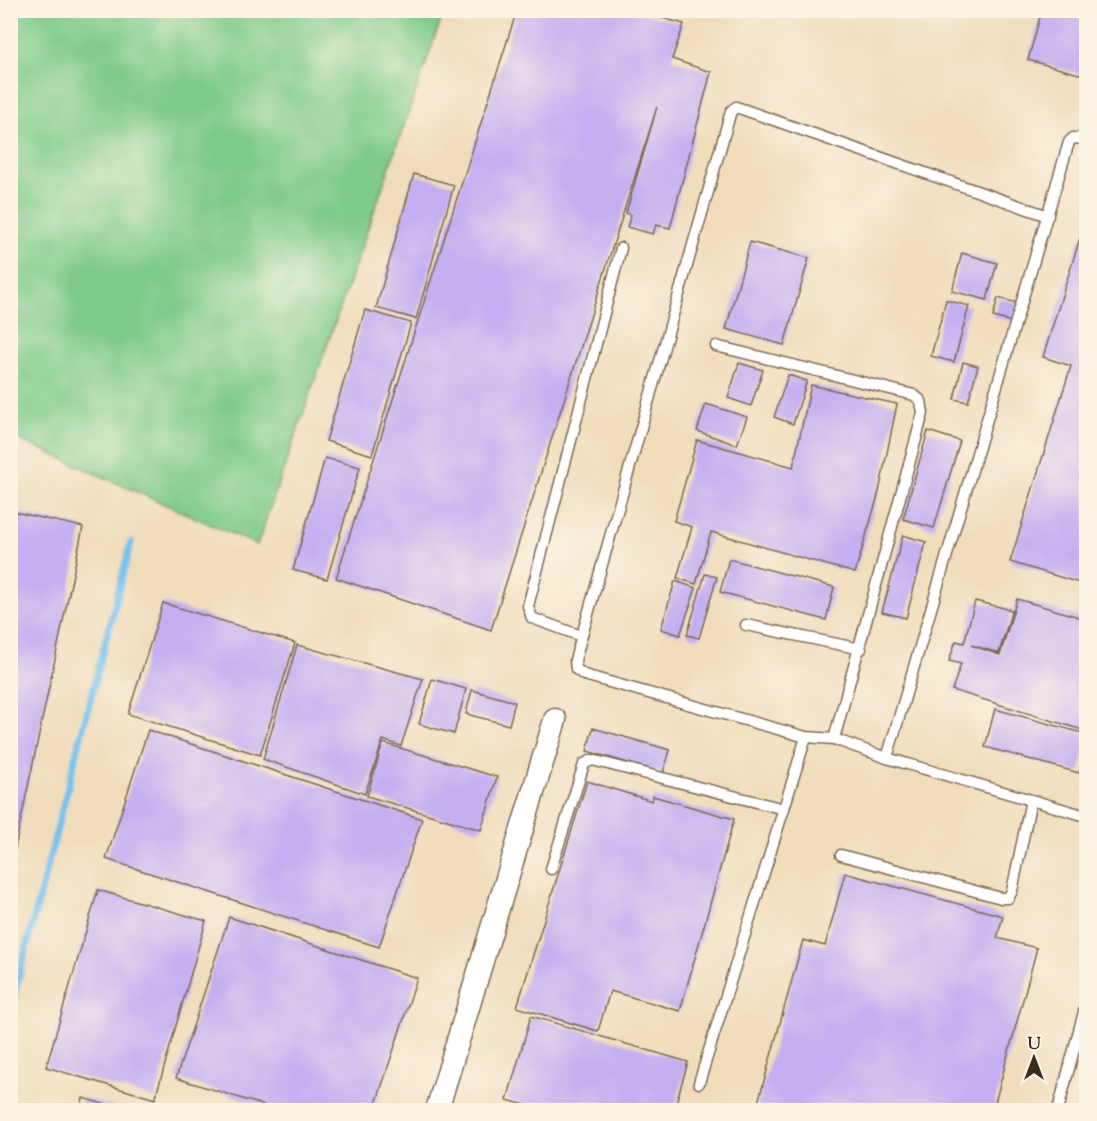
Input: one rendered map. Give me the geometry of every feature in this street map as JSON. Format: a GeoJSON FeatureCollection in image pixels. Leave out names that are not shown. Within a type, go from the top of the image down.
{"type":"FeatureCollection","features":[{"type":"Feature","properties":{"kind":"street"},"geometry":{"type":"LineString","coordinates":[[437,1110],[555,720]]}},
{"type":"Feature","properties":{"kind":"lane"},"geometry":{"type":"LineString","coordinates":[[1048,216],[736,107],[731,111],[575,660],[576,669],[584,675],[806,737],[834,739],[887,758],[1086,816]]}},
{"type":"Feature","properties":{"kind":"lane"},"geometry":{"type":"LineString","coordinates":[[887,758],[1069,142],[1073,138],[1086,139]]}},
{"type":"Feature","properties":{"kind":"lane"},"geometry":{"type":"LineString","coordinates":[[581,636],[532,618],[528,606],[621,248]]}},
{"type":"Feature","properties":{"kind":"lane"},"geometry":{"type":"LineString","coordinates":[[716,346],[914,395],[921,401],[923,412],[861,649],[834,739]]}},
{"type":"Feature","properties":{"kind":"lane"},"geometry":{"type":"LineString","coordinates":[[746,625],[861,649]]}},
{"type":"Feature","properties":{"kind":"lane"},"geometry":{"type":"LineString","coordinates":[[699,1083],[806,737]]}},
{"type":"Feature","properties":{"kind":"lane"},"geometry":{"type":"LineString","coordinates":[[551,869],[584,764],[592,760],[784,809]]}},
{"type":"Feature","properties":{"kind":"lane"},"geometry":{"type":"LineString","coordinates":[[842,855],[1001,898],[1008,897],[1012,891],[1031,800]]}},
{"type":"Feature","properties":{"kind":"lane"},"geometry":{"type":"LineString","coordinates":[[1058,1110],[1086,1004]]}},
{"type":"Feature","properties":{"kind":"green space"},"geometry":{"type":"Polygon","coordinates":[[[11,10],[444,11],[257,545],[11,436],[11,10]]]}},
{"type":"Feature","properties":{"kind":"building"},"geometry":{"type":"Polygon","coordinates":[[[517,10],[633,10],[684,24],[672,59],[711,72],[670,228],[656,225],[653,234],[627,227],[631,215],[626,213],[657,107],[491,630],[336,578],[517,10]]]}},
{"type":"Feature","properties":{"kind":"building"},"geometry":{"type":"Polygon","coordinates":[[[1042,10],[1086,10],[1086,76],[1028,60],[1042,10]]]}},
{"type":"Feature","properties":{"kind":"building"},"geometry":{"type":"Polygon","coordinates":[[[414,174],[454,185],[416,319],[376,308],[414,174]]]}},
{"type":"Feature","properties":{"kind":"building"},"geometry":{"type":"Polygon","coordinates":[[[1080,238],[1086,240],[1086,585],[1010,562],[1071,366],[1043,357],[1080,238]]]}},
{"type":"Feature","properties":{"kind":"building"},"geometry":{"type":"Polygon","coordinates":[[[750,242],[809,258],[784,345],[726,329],[750,242]]]}},
{"type":"Feature","properties":{"kind":"building"},"geometry":{"type":"Polygon","coordinates":[[[962,253],[997,263],[987,300],[952,291],[962,253]]]}},
{"type":"Feature","properties":{"kind":"building"},"geometry":{"type":"Polygon","coordinates":[[[998,298],[1018,303],[1012,322],[993,317],[998,298]]]}},
{"type":"Feature","properties":{"kind":"building"},"geometry":{"type":"Polygon","coordinates":[[[946,300],[969,306],[954,362],[931,356],[946,300]]]}},
{"type":"Feature","properties":{"kind":"building"},"geometry":{"type":"Polygon","coordinates":[[[365,310],[411,323],[372,455],[326,441],[365,310]]]}},
{"type":"Feature","properties":{"kind":"building"},"geometry":{"type":"Polygon","coordinates":[[[963,362],[978,366],[968,402],[954,399],[963,362]]]}},
{"type":"Feature","properties":{"kind":"building"},"geometry":{"type":"Polygon","coordinates":[[[739,363],[763,370],[751,406],[728,398],[739,363]]]}},
{"type":"Feature","properties":{"kind":"building"},"geometry":{"type":"Polygon","coordinates":[[[788,375],[807,381],[793,424],[774,417],[788,375]]]}},
{"type":"Feature","properties":{"kind":"building"},"geometry":{"type":"Polygon","coordinates":[[[811,385],[897,404],[879,492],[855,573],[711,532],[696,584],[677,578],[692,527],[674,521],[697,440],[793,467],[811,385]]]}},
{"type":"Feature","properties":{"kind":"building"},"geometry":{"type":"Polygon","coordinates":[[[706,404],[747,417],[737,445],[697,431],[706,404]]]}},
{"type":"Feature","properties":{"kind":"building"},"geometry":{"type":"Polygon","coordinates":[[[928,431],[960,441],[934,528],[903,519],[928,431]]]}},
{"type":"Feature","properties":{"kind":"building"},"geometry":{"type":"Polygon","coordinates":[[[325,458],[360,467],[327,579],[293,570],[325,458]]]}},
{"type":"Feature","properties":{"kind":"building"},"geometry":{"type":"Polygon","coordinates":[[[10,511],[83,527],[12,862],[10,862],[10,511]]]}},
{"type":"Feature","properties":{"kind":"building"},"geometry":{"type":"Polygon","coordinates":[[[903,535],[926,542],[906,618],[882,612],[903,535]]]}},
{"type":"Feature","properties":{"kind":"building"},"geometry":{"type":"Polygon","coordinates":[[[729,559],[834,587],[826,620],[720,592],[729,559]]]}},
{"type":"Feature","properties":{"kind":"building"},"geometry":{"type":"Polygon","coordinates":[[[705,574],[717,577],[699,638],[687,635],[705,574]]]}},
{"type":"Feature","properties":{"kind":"building"},"geometry":{"type":"Polygon","coordinates":[[[675,581],[696,588],[680,635],[661,629],[675,581]]]}},
{"type":"Feature","properties":{"kind":"building"},"geometry":{"type":"Polygon","coordinates":[[[1017,599],[1086,619],[1086,731],[952,690],[961,664],[949,661],[956,641],[964,643],[975,601],[1012,610],[999,653],[971,645],[1000,655],[1017,599]]]}},
{"type":"Feature","properties":{"kind":"building"},"geometry":{"type":"Polygon","coordinates":[[[163,603],[295,643],[260,755],[128,714],[163,603]]]}},
{"type":"Feature","properties":{"kind":"building"},"geometry":{"type":"Polygon","coordinates":[[[297,645],[423,679],[401,746],[383,740],[365,794],[263,759],[297,645]]]}},
{"type":"Feature","properties":{"kind":"building"},"geometry":{"type":"Polygon","coordinates":[[[432,679],[466,689],[454,734],[419,724],[432,679]]]}},
{"type":"Feature","properties":{"kind":"building"},"geometry":{"type":"Polygon","coordinates":[[[472,690],[515,702],[509,725],[466,714],[472,690]]]}},
{"type":"Feature","properties":{"kind":"building"},"geometry":{"type":"Polygon","coordinates":[[[995,709],[1086,734],[1086,748],[1079,773],[985,747],[995,709]]]}},
{"type":"Feature","properties":{"kind":"building"},"geometry":{"type":"Polygon","coordinates":[[[593,728],[670,750],[663,773],[587,751],[593,728]]]}},
{"type":"Feature","properties":{"kind":"building"},"geometry":{"type":"Polygon","coordinates":[[[148,730],[422,819],[379,947],[106,859],[148,730]]]}},
{"type":"Feature","properties":{"kind":"building"},"geometry":{"type":"Polygon","coordinates":[[[383,743],[497,777],[481,830],[367,796],[383,743]]]}},
{"type":"Feature","properties":{"kind":"building"},"geometry":{"type":"Polygon","coordinates":[[[587,781],[652,801],[653,796],[734,819],[680,1011],[610,991],[598,1031],[517,1007],[587,781]]]}},
{"type":"Feature","properties":{"kind":"building"},"geometry":{"type":"Polygon","coordinates":[[[845,873],[1003,916],[997,938],[1037,948],[993,1110],[756,1110],[803,940],[825,946],[845,873]]]}},
{"type":"Feature","properties":{"kind":"building"},"geometry":{"type":"Polygon","coordinates":[[[98,890],[206,921],[155,1099],[46,1067],[98,890]]]}},
{"type":"Feature","properties":{"kind":"building"},"geometry":{"type":"Polygon","coordinates":[[[229,917],[417,978],[374,1110],[278,1110],[176,1078],[229,917]]]}},
{"type":"Feature","properties":{"kind":"building"},"geometry":{"type":"Polygon","coordinates":[[[531,1016],[688,1062],[674,1110],[544,1110],[507,1100],[531,1016]]]}},
{"type":"Feature","properties":{"kind":"building"},"geometry":{"type":"Polygon","coordinates":[[[83,1098],[124,1110],[80,1110],[83,1098]]]}},
{"type":"Feature","properties":{"kind":"waterway"},"geometry":{"type":"LineString","coordinates":[[10,1011],[131,542]]}}]}
